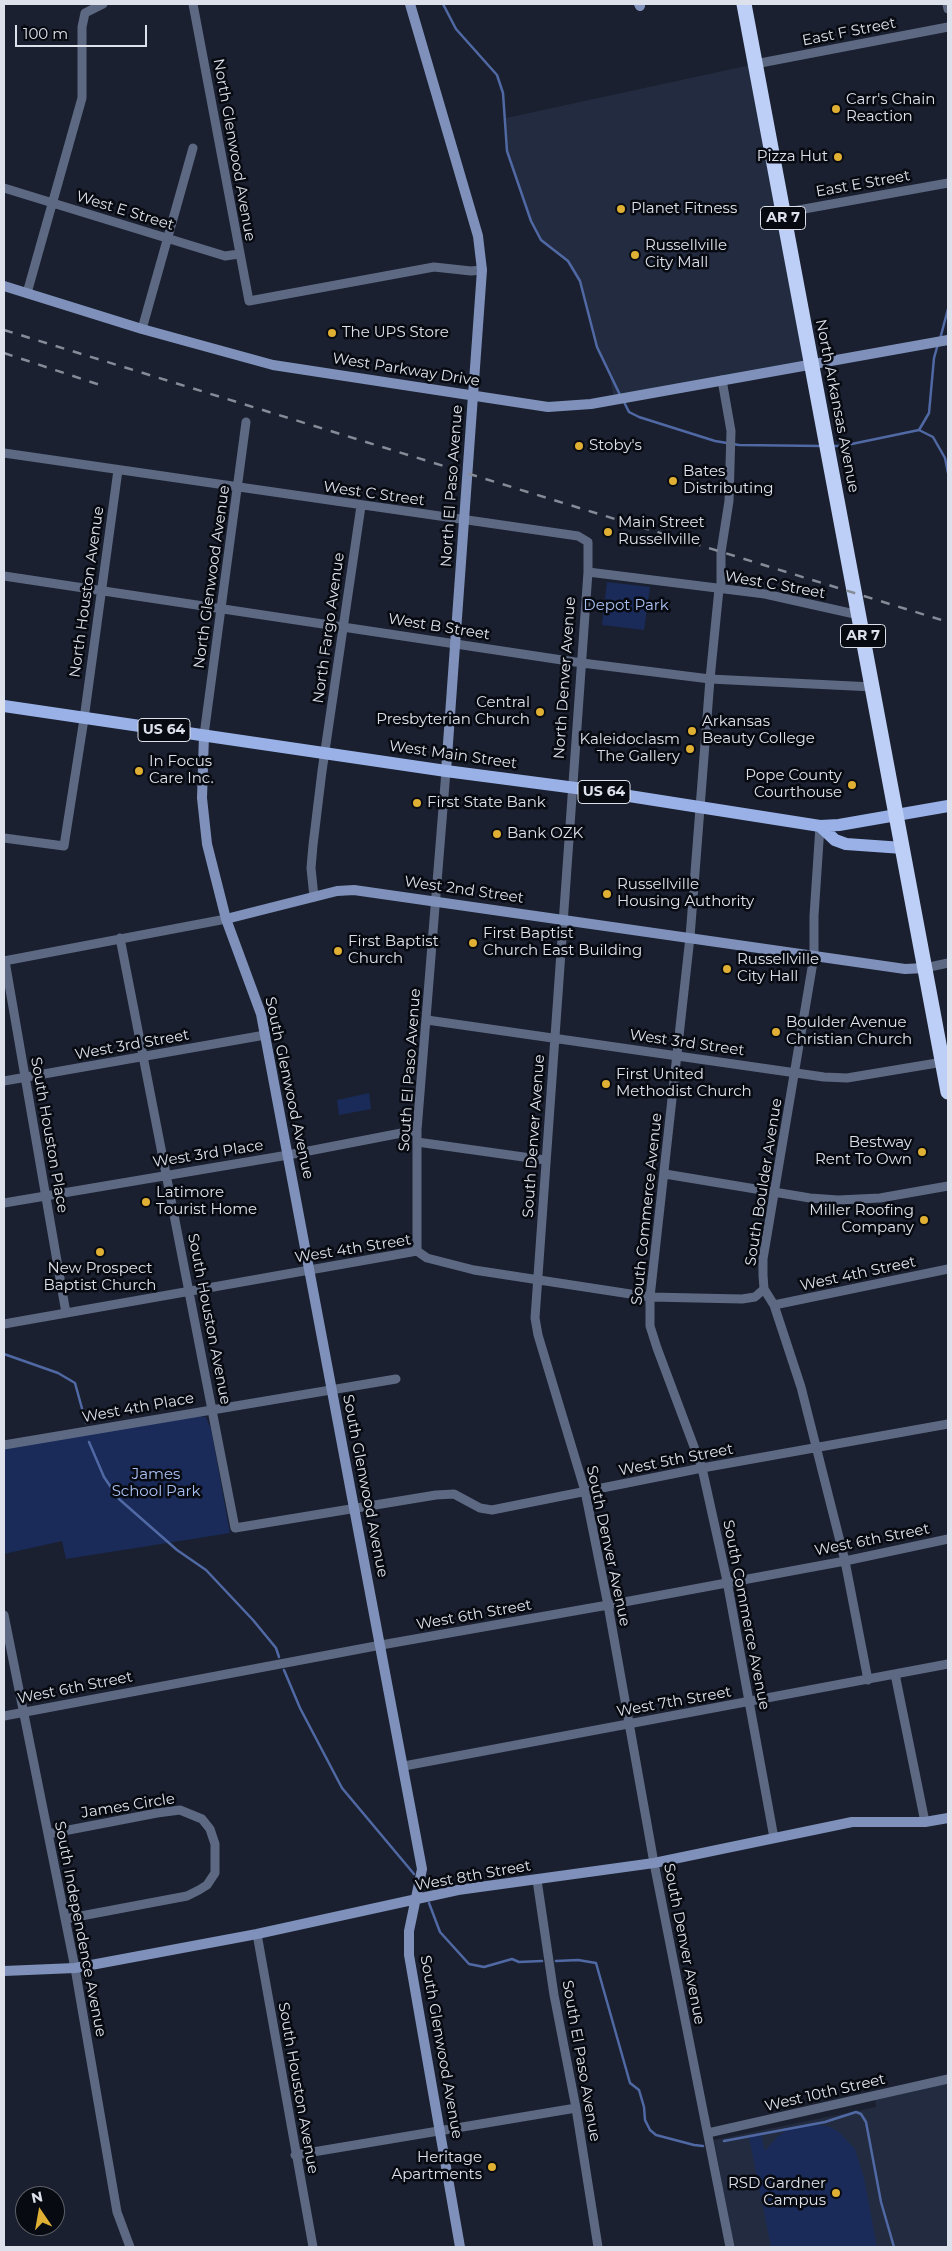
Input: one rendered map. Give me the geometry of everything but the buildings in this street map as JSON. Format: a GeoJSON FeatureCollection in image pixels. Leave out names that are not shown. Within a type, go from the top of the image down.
{"type":"FeatureCollection","features":[{"type":"Feature","properties":{"kind":"highway","name":"North Arkansas Avenue"},"geometry":{"type":"LineString","coordinates":[[744,4],[897,815]]}},
{"type":"Feature","properties":{"kind":"highway","name":"AR 7"},"geometry":{"type":"LineString","coordinates":[[897,815],[948,1092]]}},
{"type":"Feature","properties":{"kind":"main road","name":"West Main Street"},"geometry":{"type":"LineString","coordinates":[[4,706],[446,771],[572,787],[820,826],[839,825],[897,815]]}},
{"type":"Feature","properties":{"kind":"main road","name":"US 64"},"geometry":{"type":"LineString","coordinates":[[897,815],[948,806]]}},
{"type":"Feature","properties":{"kind":"main road"},"geometry":{"type":"LineString","coordinates":[[820,826],[835,840],[846,844],[903,848]]}},
{"type":"Feature","properties":{"kind":"street"},"geometry":{"type":"LineString","coordinates":[[27,293],[82,98],[82,27],[85,13],[103,4]]}},
{"type":"Feature","properties":{"kind":"street","name":"North Glenwood Avenue"},"geometry":{"type":"LineString","coordinates":[[193,4],[249,301],[434,267],[471,271],[482,270]]}},
{"type":"Feature","properties":{"kind":"street","name":"North El Paso Avenue"},"geometry":{"type":"LineString","coordinates":[[410,4],[478,236],[482,270],[446,771]]}},
{"type":"Feature","properties":{"kind":"street"},"geometry":{"type":"LineString","coordinates":[[947,4],[948,9]]}},
{"type":"Feature","properties":{"kind":"street","name":"East F Street"},"geometry":{"type":"LineString","coordinates":[[755,64],[948,27]]}},
{"type":"Feature","properties":{"kind":"street"},"geometry":{"type":"LineString","coordinates":[[142,329],[169,239],[193,148]]}},
{"type":"Feature","properties":{"kind":"street","name":"East E Street"},"geometry":{"type":"LineString","coordinates":[[782,213],[948,183]]}},
{"type":"Feature","properties":{"kind":"street","name":"West E Street"},"geometry":{"type":"LineString","coordinates":[[4,188],[225,256],[239,254]]}},
{"type":"Feature","properties":{"kind":"street","name":"West Parkway Drive"},"geometry":{"type":"LineString","coordinates":[[4,286],[142,329],[273,365],[548,406],[570,406],[614,400],[948,340]]}},
{"type":"Feature","properties":{"kind":"street","name":"South Commerce Avenue"},"geometry":{"type":"LineString","coordinates":[[722,380],[731,432],[729,501],[721,552],[721,586],[719,589],[710,678],[690,937],[650,1297],[650,1326],[702,1468],[726,1581],[774,1838]]}},
{"type":"Feature","properties":{"kind":"street","name":"North Glenwood Avenue"},"geometry":{"type":"LineString","coordinates":[[204,735],[246,422]]}},
{"type":"Feature","properties":{"kind":"street","name":"West C Street"},"geometry":{"type":"LineString","coordinates":[[4,453],[578,536],[588,542],[588,572],[765,594],[859,614]]}},
{"type":"Feature","properties":{"kind":"street","name":"North Houston Avenue"},"geometry":{"type":"LineString","coordinates":[[84,718],[118,470]]}},
{"type":"Feature","properties":{"kind":"street","name":"North Fargo Avenue"},"geometry":{"type":"LineString","coordinates":[[314,898],[312,877],[313,845],[324,753],[361,506]]}},
{"type":"Feature","properties":{"kind":"street","name":"North Denver Avenue"},"geometry":{"type":"LineString","coordinates":[[572,787],[588,572]]}},
{"type":"Feature","properties":{"kind":"street","name":"West B Street"},"geometry":{"type":"LineString","coordinates":[[4,576],[582,663],[710,678],[873,687]]}},
{"type":"Feature","properties":{"kind":"street"},"geometry":{"type":"LineString","coordinates":[[4,838],[64,846],[84,718]]}},
{"type":"Feature","properties":{"kind":"street","name":"South Glenwood Avenue"},"geometry":{"type":"LineString","coordinates":[[204,735],[202,798],[207,844],[226,919],[261,1014],[310,1269],[330,1390],[381,1645],[422,1869],[409,1931],[409,1955],[460,2247]]}},
{"type":"Feature","properties":{"kind":"street","name":"South El Paso Avenue"},"geometry":{"type":"LineString","coordinates":[[417,1251],[417,1130],[446,771]]}},
{"type":"Feature","properties":{"kind":"street","name":"South Denver Avenue"},"geometry":{"type":"LineString","coordinates":[[572,787],[535,1318],[538,1335],[585,1491],[608,1605],[654,1863],[730,2247]]}},
{"type":"Feature","properties":{"kind":"street","name":"South Boulder Avenue"},"geometry":{"type":"LineString","coordinates":[[820,826],[814,916],[814,956],[763,1259],[764,1289],[774,1305],[801,1387],[845,1561],[868,1680]]}},
{"type":"Feature","properties":{"kind":"street","name":"West 2nd Street"},"geometry":{"type":"LineString","coordinates":[[5,961],[226,919],[337,891],[354,890],[562,918],[905,969],[925,968]]}},
{"type":"Feature","properties":{"kind":"street","name":"South Houston Avenue"},"geometry":{"type":"LineString","coordinates":[[120,938],[235,1528]]}},
{"type":"Feature","properties":{"kind":"street","name":"South Houston Place"},"geometry":{"type":"LineString","coordinates":[[5,961],[66,1313]]}},
{"type":"Feature","properties":{"kind":"street"},"geometry":{"type":"LineString","coordinates":[[925,968],[948,963]]}},
{"type":"Feature","properties":{"kind":"street","name":"West 3rd Street"},"geometry":{"type":"LineString","coordinates":[[426,1020],[795,1074],[847,1078],[943,1062]]}},
{"type":"Feature","properties":{"kind":"street","name":"West 3rd Street"},"geometry":{"type":"LineString","coordinates":[[4,1081],[265,1035]]}},
{"type":"Feature","properties":{"kind":"street","name":"West 3rd Place"},"geometry":{"type":"LineString","coordinates":[[4,1203],[288,1155],[417,1130]]}},
{"type":"Feature","properties":{"kind":"street"},"geometry":{"type":"LineString","coordinates":[[417,1142],[546,1160]]}},
{"type":"Feature","properties":{"kind":"street"},"geometry":{"type":"LineString","coordinates":[[664,1174],[838,1200],[880,1198],[948,1186]]}},
{"type":"Feature","properties":{"kind":"street","name":"West 4th Street"},"geometry":{"type":"LineString","coordinates":[[4,1324],[417,1251],[427,1258],[474,1270],[650,1297],[742,1299],[754,1297],[764,1289]]}},
{"type":"Feature","properties":{"kind":"street","name":"West 4th Street"},"geometry":{"type":"LineString","coordinates":[[774,1305],[948,1270]]}},
{"type":"Feature","properties":{"kind":"street","name":"West 4th Place"},"geometry":{"type":"LineString","coordinates":[[4,1445],[396,1379]]}},
{"type":"Feature","properties":{"kind":"street","name":"West 5th Street"},"geometry":{"type":"LineString","coordinates":[[235,1528],[436,1495],[454,1494],[480,1508],[492,1510],[702,1468],[948,1424]]}},
{"type":"Feature","properties":{"kind":"street","name":"West 6th Street"},"geometry":{"type":"LineString","coordinates":[[4,1716],[381,1645],[608,1605],[726,1581],[845,1561],[948,1539]]}},
{"type":"Feature","properties":{"kind":"street","name":"South Independence Avenue"},"geometry":{"type":"LineString","coordinates":[[4,1615],[75,1968],[117,2212],[130,2247]]}},
{"type":"Feature","properties":{"kind":"street","name":"West 7th Street"},"geometry":{"type":"LineString","coordinates":[[404,1766],[948,1664]]}},
{"type":"Feature","properties":{"kind":"street"},"geometry":{"type":"LineString","coordinates":[[895,1674],[925,1822]]}},
{"type":"Feature","properties":{"kind":"street","name":"James Circle"},"geometry":{"type":"LineString","coordinates":[[48,1834],[157,1812],[180,1810],[202,1819],[210,1829],[216,1844],[215,1873],[206,1885],[187,1896],[64,1919]]}},
{"type":"Feature","properties":{"kind":"street","name":"West 8th Street"},"geometry":{"type":"LineString","coordinates":[[4,1971],[75,1968],[257,1934],[458,1890],[654,1863],[852,1822],[925,1822],[948,1818]]}},
{"type":"Feature","properties":{"kind":"street","name":"South El Paso Avenue"},"geometry":{"type":"LineString","coordinates":[[537,1880],[554,1995],[576,2108],[598,2247]]}},
{"type":"Feature","properties":{"kind":"street","name":"South Houston Avenue"},"geometry":{"type":"LineString","coordinates":[[257,1934],[295,2155],[313,2247]]}},
{"type":"Feature","properties":{"kind":"street","name":"West 10th Street"},"geometry":{"type":"LineString","coordinates":[[708,2133],[948,2079]]}},
{"type":"Feature","properties":{"kind":"street"},"geometry":{"type":"LineString","coordinates":[[295,2155],[576,2108]]}},
{"type":"Feature","properties":{"kind":"shaded area","name":"Russellville City Mall"},"geometry":{"type":"Polygon","coordinates":[[[755,64],[811,364],[614,400],[610,376],[597,347],[580,281],[568,261],[541,240],[531,221],[507,151],[506,118],[755,64]]]}},
{"type":"Feature","properties":{"kind":"shaded area","name":"RSD Gardner Campus"},"geometry":{"type":"Polygon","coordinates":[[[948,2083],[948,2247],[734,2247],[714,2140],[876,2107],[875,2100],[948,2083]]]}},
{"type":"Feature","properties":{"kind":"green space","name":"Depot Park"},"geometry":{"type":"Polygon","coordinates":[[[607,582],[650,587],[644,630],[602,625],[607,582]]]}},
{"type":"Feature","properties":{"kind":"green space"},"geometry":{"type":"Polygon","coordinates":[[[369,1093],[371,1109],[339,1115],[337,1100],[369,1093]]]}},
{"type":"Feature","properties":{"kind":"green space","name":"James School Park"},"geometry":{"type":"Polygon","coordinates":[[[197,1416],[206,1417],[211,1429],[230,1533],[66,1559],[62,1541],[4,1554],[4,1448],[197,1416]]]}},
{"type":"Feature","properties":{"kind":"green space"},"geometry":{"type":"Polygon","coordinates":[[[819,2125],[830,2127],[839,2132],[855,2149],[864,2178],[877,2247],[771,2247],[749,2137],[761,2134],[765,2151],[777,2137],[788,2129],[819,2125]]]}},
{"type":"Feature","properties":{"kind":"waterway"},"geometry":{"type":"LineString","coordinates":[[443,4],[456,29],[497,75],[503,93],[507,151],[531,221],[541,240],[568,261],[580,281],[597,347],[621,397]]}},
{"type":"Feature","properties":{"kind":"waterway"},"geometry":{"type":"LineString","coordinates":[[940,339],[948,309]]}},
{"type":"Feature","properties":{"kind":"waterway"},"geometry":{"type":"LineString","coordinates":[[919,430],[929,413],[934,358],[938,344]]}},
{"type":"Feature","properties":{"kind":"waterway"},"geometry":{"type":"LineString","coordinates":[[624,402],[629,412],[639,417],[715,441],[739,445],[822,446]]}},
{"type":"Feature","properties":{"kind":"waterway"},"geometry":{"type":"LineString","coordinates":[[832,446],[842,446],[919,430],[933,437],[945,458],[948,473]]}},
{"type":"Feature","properties":{"kind":"waterway"},"geometry":{"type":"LineString","coordinates":[[4,1354],[58,1373],[75,1383],[86,1423]]}},
{"type":"Feature","properties":{"kind":"waterway"},"geometry":{"type":"LineString","coordinates":[[89,1442],[104,1477],[119,1499],[177,1550],[206,1570],[253,1620],[276,1648],[279,1657]]}},
{"type":"Feature","properties":{"kind":"waterway"},"geometry":{"type":"LineString","coordinates":[[284,1670],[300,1708],[342,1788],[414,1874]]}},
{"type":"Feature","properties":{"kind":"waterway"},"geometry":{"type":"LineString","coordinates":[[429,1903],[440,1932],[469,1964],[484,1967],[512,1959],[519,1962],[542,1961]]}},
{"type":"Feature","properties":{"kind":"waterway"},"geometry":{"type":"LineString","coordinates":[[556,1961],[578,1960],[596,1963],[630,2083],[639,2090],[644,2107],[645,2120],[650,2130],[656,2135],[703,2146]]}},
{"type":"Feature","properties":{"kind":"waterway"},"geometry":{"type":"LineString","coordinates":[[724,2141],[825,2122],[856,2112],[861,2114],[866,2122],[881,2202],[894,2247]]}},
{"type":"Feature","properties":{"kind":"railway"},"geometry":{"type":"LineString","coordinates":[[4,330],[948,622]]}},
{"type":"Feature","properties":{"kind":"railway"},"geometry":{"type":"LineString","coordinates":[[4,353],[100,385]]}},
{"type":"Feature","properties":{"kind":"place","name":"Carr's Chain Reaction"},"geometry":{"type":"Point","coordinates":[836,109]}},
{"type":"Feature","properties":{"kind":"place","name":"Pizza Hut"},"geometry":{"type":"Point","coordinates":[838,157]}},
{"type":"Feature","properties":{"kind":"place","name":"Planet Fitness"},"geometry":{"type":"Point","coordinates":[621,209]}},
{"type":"Feature","properties":{"kind":"place","name":"Russellville City Mall"},"geometry":{"type":"Point","coordinates":[635,255]}},
{"type":"Feature","properties":{"kind":"place","name":"The UPS Store"},"geometry":{"type":"Point","coordinates":[332,333]}},
{"type":"Feature","properties":{"kind":"place","name":"Stoby's"},"geometry":{"type":"Point","coordinates":[579,446]}},
{"type":"Feature","properties":{"kind":"place","name":"Bates Distributing"},"geometry":{"type":"Point","coordinates":[673,481]}},
{"type":"Feature","properties":{"kind":"place","name":"Main Street Russellville"},"geometry":{"type":"Point","coordinates":[608,532]}},
{"type":"Feature","properties":{"kind":"place","name":"Central Presbyterian Church"},"geometry":{"type":"Point","coordinates":[540,712]}},
{"type":"Feature","properties":{"kind":"place","name":"Arkansas Beauty College"},"geometry":{"type":"Point","coordinates":[692,731]}},
{"type":"Feature","properties":{"kind":"place","name":"Kaleidoclasm The Gallery"},"geometry":{"type":"Point","coordinates":[690,749]}},
{"type":"Feature","properties":{"kind":"place","name":"In Focus Care Inc."},"geometry":{"type":"Point","coordinates":[139,771]}},
{"type":"Feature","properties":{"kind":"place","name":"Pope County Courthouse"},"geometry":{"type":"Point","coordinates":[852,785]}},
{"type":"Feature","properties":{"kind":"place","name":"First State Bank"},"geometry":{"type":"Point","coordinates":[417,803]}},
{"type":"Feature","properties":{"kind":"place","name":"Bank OZK"},"geometry":{"type":"Point","coordinates":[497,834]}},
{"type":"Feature","properties":{"kind":"place","name":"Russellville Housing Authority"},"geometry":{"type":"Point","coordinates":[607,894]}},
{"type":"Feature","properties":{"kind":"place","name":"First Baptist Church East Building"},"geometry":{"type":"Point","coordinates":[473,943]}},
{"type":"Feature","properties":{"kind":"place","name":"First Baptist Church"},"geometry":{"type":"Point","coordinates":[338,951]}},
{"type":"Feature","properties":{"kind":"place","name":"Russellville City Hall"},"geometry":{"type":"Point","coordinates":[727,969]}},
{"type":"Feature","properties":{"kind":"place","name":"Boulder Avenue Christian Church"},"geometry":{"type":"Point","coordinates":[776,1032]}},
{"type":"Feature","properties":{"kind":"place","name":"First United Methodist Church"},"geometry":{"type":"Point","coordinates":[606,1084]}},
{"type":"Feature","properties":{"kind":"place","name":"Bestway Rent To Own"},"geometry":{"type":"Point","coordinates":[922,1152]}},
{"type":"Feature","properties":{"kind":"place","name":"Latimore Tourist Home"},"geometry":{"type":"Point","coordinates":[146,1202]}},
{"type":"Feature","properties":{"kind":"place","name":"Miller Roofing Company"},"geometry":{"type":"Point","coordinates":[924,1220]}},
{"type":"Feature","properties":{"kind":"place","name":"New Prospect Baptist Church"},"geometry":{"type":"Point","coordinates":[100,1252]}},
{"type":"Feature","properties":{"kind":"place","name":"Heritage Apartments"},"geometry":{"type":"Point","coordinates":[492,2167]}},
{"type":"Feature","properties":{"kind":"place","name":"RSD Gardner Campus"},"geometry":{"type":"Point","coordinates":[836,2193]}}]}
